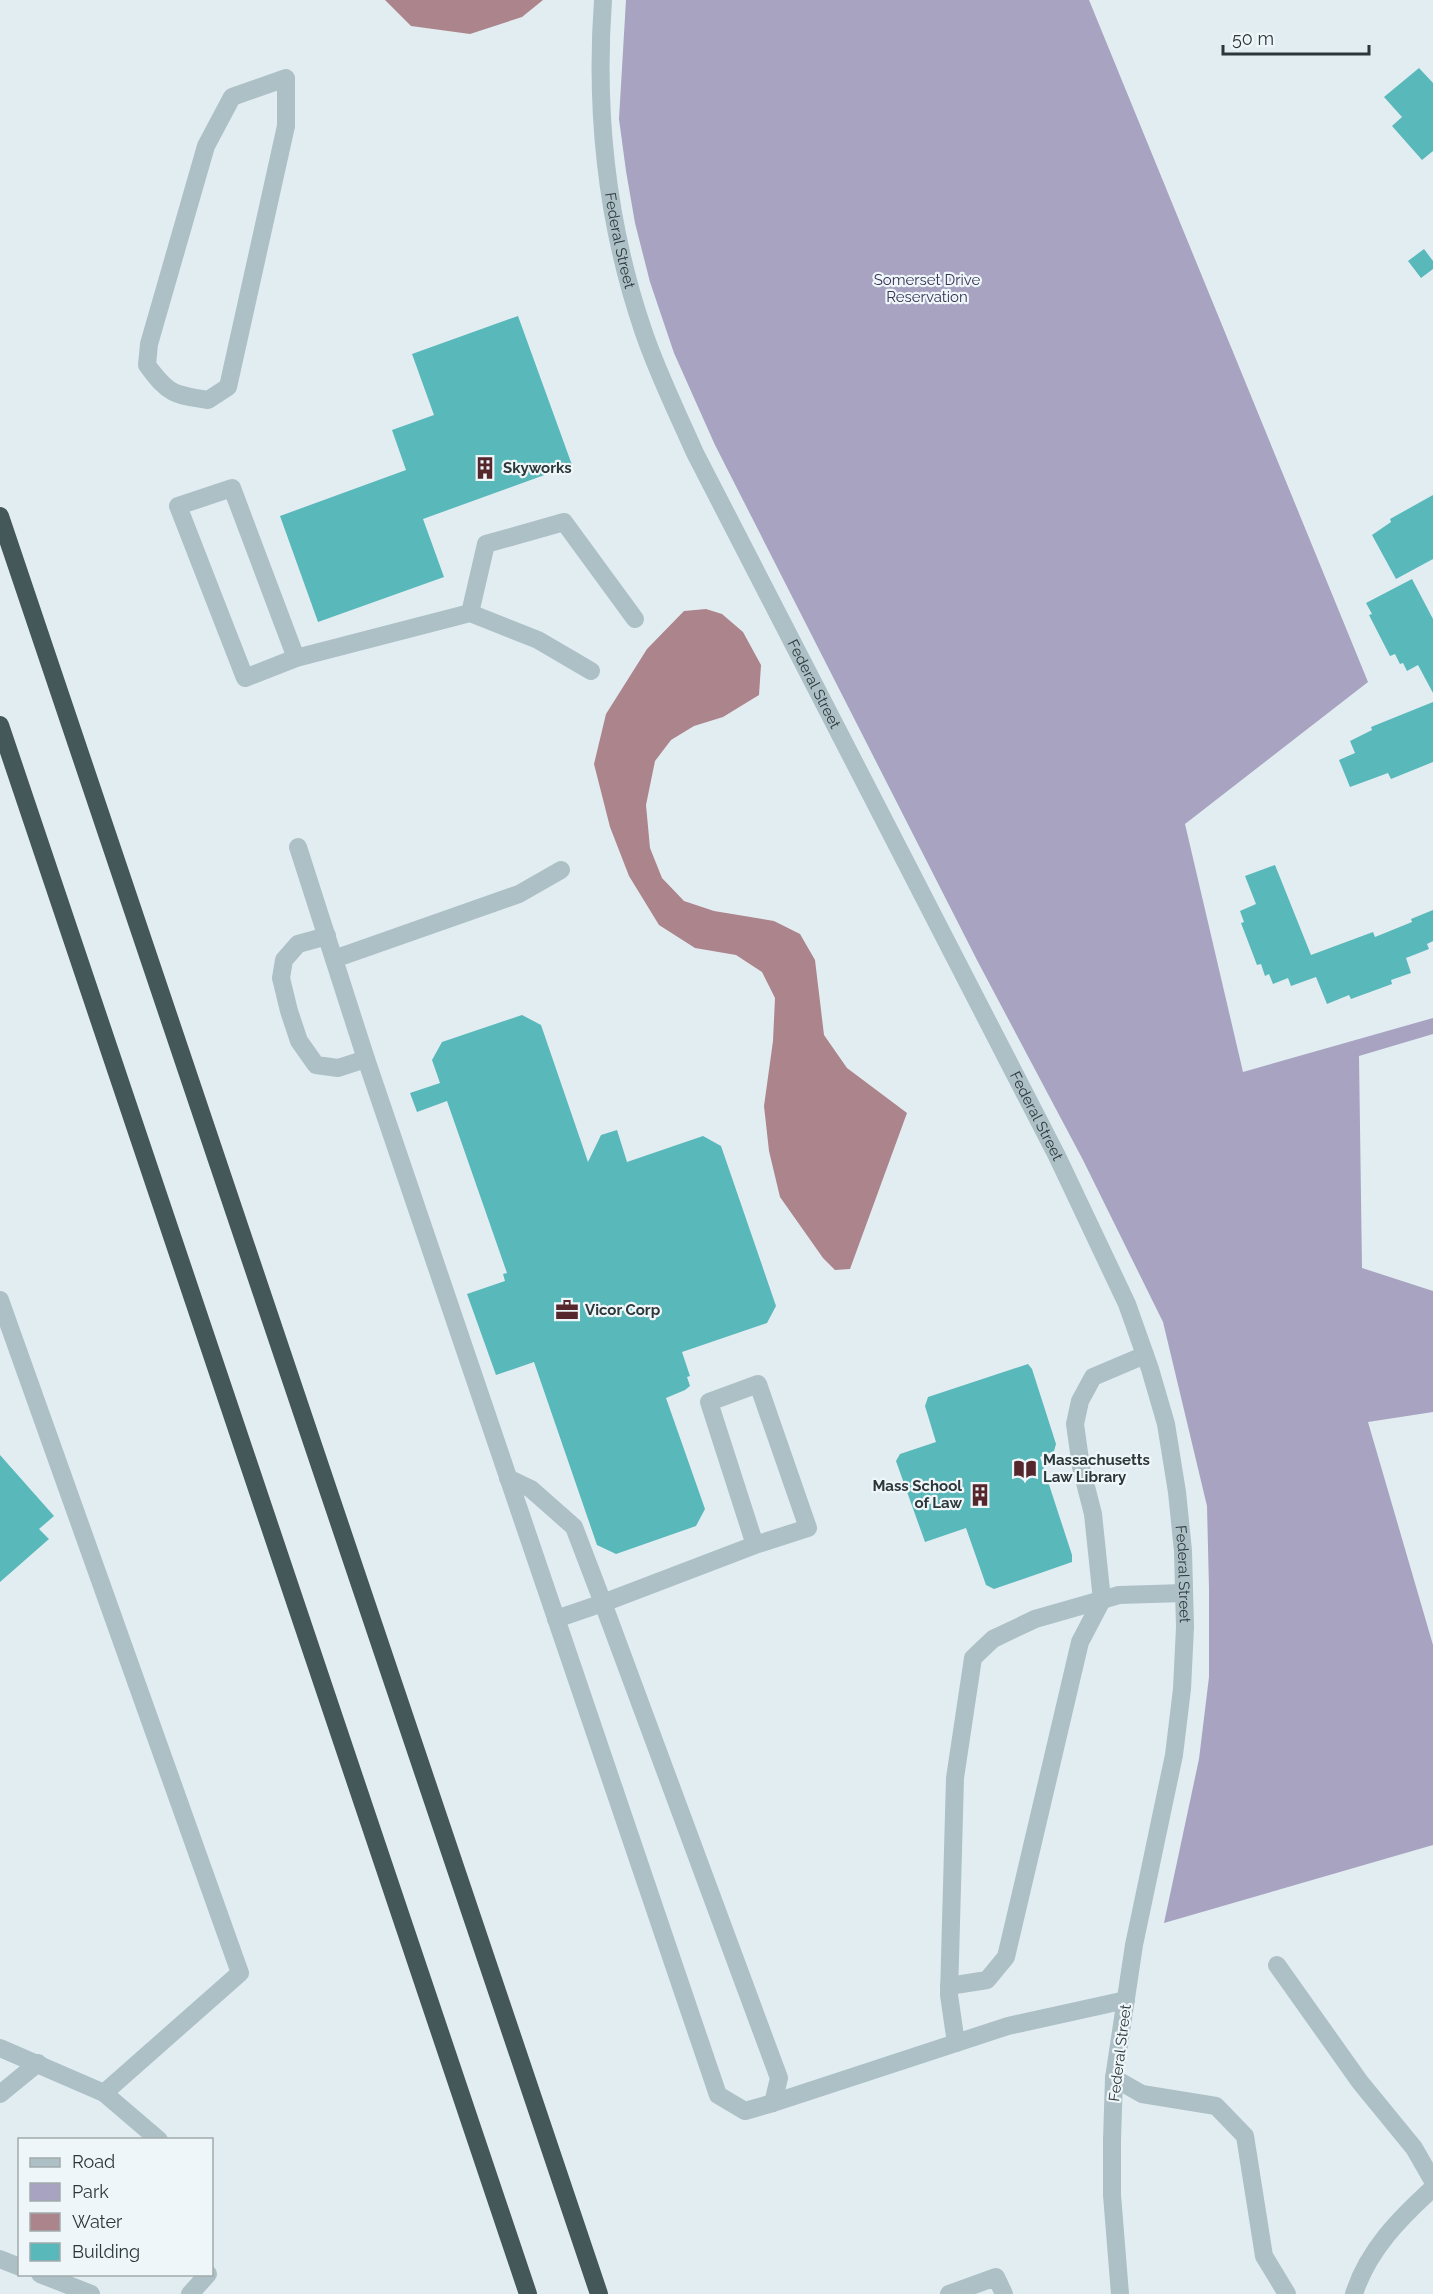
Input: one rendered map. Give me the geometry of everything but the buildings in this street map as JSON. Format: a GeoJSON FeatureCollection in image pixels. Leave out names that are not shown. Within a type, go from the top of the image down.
{"type":"FeatureCollection","features":[{"type":"Feature","properties":{"kind":"highway"},"geometry":{"type":"LineString","coordinates":[[0,516],[599,2294]]}},
{"type":"Feature","properties":{"kind":"highway"},"geometry":{"type":"LineString","coordinates":[[0,725],[528,2294]]}},
{"type":"Feature","properties":{"kind":"street","name":"Federal Street"},"geometry":{"type":"LineString","coordinates":[[603,0],[601,92],[604,144],[613,213],[626,273],[643,330],[662,379],[695,453],[1057,1156],[1127,1304],[1166,1424],[1177,1492],[1183,1551],[1182,1689],[1174,1755],[1134,1945],[1114,2078],[1112,2195],[1120,2294]]}},
{"type":"Feature","properties":{"kind":"street"},"geometry":{"type":"LineString","coordinates":[[285,78],[286,126],[228,387],[208,400],[179,396],[162,385],[147,365],[149,344],[206,146],[232,97],[285,78]]}},
{"type":"Feature","properties":{"kind":"street"},"geometry":{"type":"LineString","coordinates":[[297,658],[232,488],[178,506],[244,678],[297,658],[470,613],[537,640],[591,671]]}},
{"type":"Feature","properties":{"kind":"street"},"geometry":{"type":"LineString","coordinates":[[470,613],[486,544],[564,522],[635,619]]}},
{"type":"Feature","properties":{"kind":"street"},"geometry":{"type":"LineString","coordinates":[[298,847],[366,1059],[718,2096],[745,2111],[1008,2026],[1126,2000]]}},
{"type":"Feature","properties":{"kind":"street"},"geometry":{"type":"LineString","coordinates":[[334,959],[519,894],[561,870]]}},
{"type":"Feature","properties":{"kind":"street"},"geometry":{"type":"LineString","coordinates":[[327,936],[298,944],[284,960],[281,978],[289,1011],[299,1041],[316,1065],[338,1068],[366,1059]]}},
{"type":"Feature","properties":{"kind":"street"},"geometry":{"type":"LineString","coordinates":[[0,1300],[240,1973],[104,2092]]}},
{"type":"Feature","properties":{"kind":"street"},"geometry":{"type":"LineString","coordinates":[[950,1986],[987,1980],[1006,1957],[1080,1642],[1102,1600],[1093,1514],[1081,1467],[1075,1424],[1080,1401],[1093,1377],[1145,1355]]}},
{"type":"Feature","properties":{"kind":"street"},"geometry":{"type":"LineString","coordinates":[[556,1618],[603,1603],[755,1545],[808,1528],[758,1384],[709,1402],[755,1545]]}},
{"type":"Feature","properties":{"kind":"street"},"geometry":{"type":"LineString","coordinates":[[508,1478],[531,1489],[574,1527],[779,2078],[773,2103]]}},
{"type":"Feature","properties":{"kind":"street"},"geometry":{"type":"LineString","coordinates":[[956,2043],[950,1986],[955,1778],[973,1658],[993,1639],[1035,1619],[1119,1595],[1184,1593]]}},
{"type":"Feature","properties":{"kind":"street"},"geometry":{"type":"LineString","coordinates":[[1276,1965],[1360,2082],[1414,2148],[1433,2181]]}},
{"type":"Feature","properties":{"kind":"street"},"geometry":{"type":"LineString","coordinates":[[0,2049],[104,2092],[158,2138]]}},
{"type":"Feature","properties":{"kind":"street"},"geometry":{"type":"LineString","coordinates":[[0,2094],[38,2063]]}},
{"type":"Feature","properties":{"kind":"street"},"geometry":{"type":"LineString","coordinates":[[1114,2078],[1142,2094],[1216,2106],[1245,2136],[1264,2256],[1287,2294]]}},
{"type":"Feature","properties":{"kind":"street"},"geometry":{"type":"LineString","coordinates":[[1354,2294],[1373,2254],[1399,2218],[1433,2188]]}},
{"type":"Feature","properties":{"kind":"street"},"geometry":{"type":"LineString","coordinates":[[0,2259],[18,2266]]}},
{"type":"Feature","properties":{"kind":"street"},"geometry":{"type":"LineString","coordinates":[[45,2276],[91,2294]]}},
{"type":"Feature","properties":{"kind":"street"},"geometry":{"type":"LineString","coordinates":[[189,2294],[206,2276]]}},
{"type":"Feature","properties":{"kind":"street"},"geometry":{"type":"LineString","coordinates":[[949,2294],[996,2277],[1004,2294]]}},
{"type":"Feature","properties":{"kind":"green space","name":"Somerset Drive Reservation"},"geometry":{"type":"Polygon","coordinates":[[[626,0],[1089,0],[1368,682],[1185,824],[1243,1072],[1433,1018],[1433,1034],[1359,1056],[1362,1268],[1433,1291],[1433,1412],[1368,1422],[1433,1645],[1433,1845],[1164,1923],[1199,1759],[1209,1677],[1209,1588],[1207,1506],[1163,1322],[1083,1160],[978,962],[715,445],[674,353],[650,282],[635,223],[626,171],[619,119],[626,0]]]}},
{"type":"Feature","properties":{"kind":"water"},"geometry":{"type":"Polygon","coordinates":[[[385,0],[543,0],[522,17],[470,34],[411,26],[385,0]]]}},
{"type":"Feature","properties":{"kind":"water"},"geometry":{"type":"Polygon","coordinates":[[[706,609],[722,614],[743,632],[761,665],[759,695],[723,717],[694,726],[671,740],[655,761],[646,805],[650,848],[662,878],[684,901],[714,911],[774,921],[800,934],[815,960],[824,1035],[847,1068],[907,1113],[850,1269],[835,1270],[823,1258],[780,1197],[769,1151],[764,1106],[773,1041],[775,998],[762,972],[736,955],[695,948],[659,925],[629,876],[610,827],[594,764],[606,714],[647,649],[684,611],[706,609]]]}},
{"type":"Feature","properties":{"kind":"place","name":"Skyworks"},"geometry":{"type":"Point","coordinates":[485,468]}},
{"type":"Feature","properties":{"kind":"place","name":"Vicor Corp"},"geometry":{"type":"Point","coordinates":[567,1310]}},
{"type":"Feature","properties":{"kind":"place","name":"Massachusetts Law Library"},"geometry":{"type":"Point","coordinates":[1025,1469]}},
{"type":"Feature","properties":{"kind":"place","name":"Mass School of Law"},"geometry":{"type":"Point","coordinates":[980,1495]}}]}
